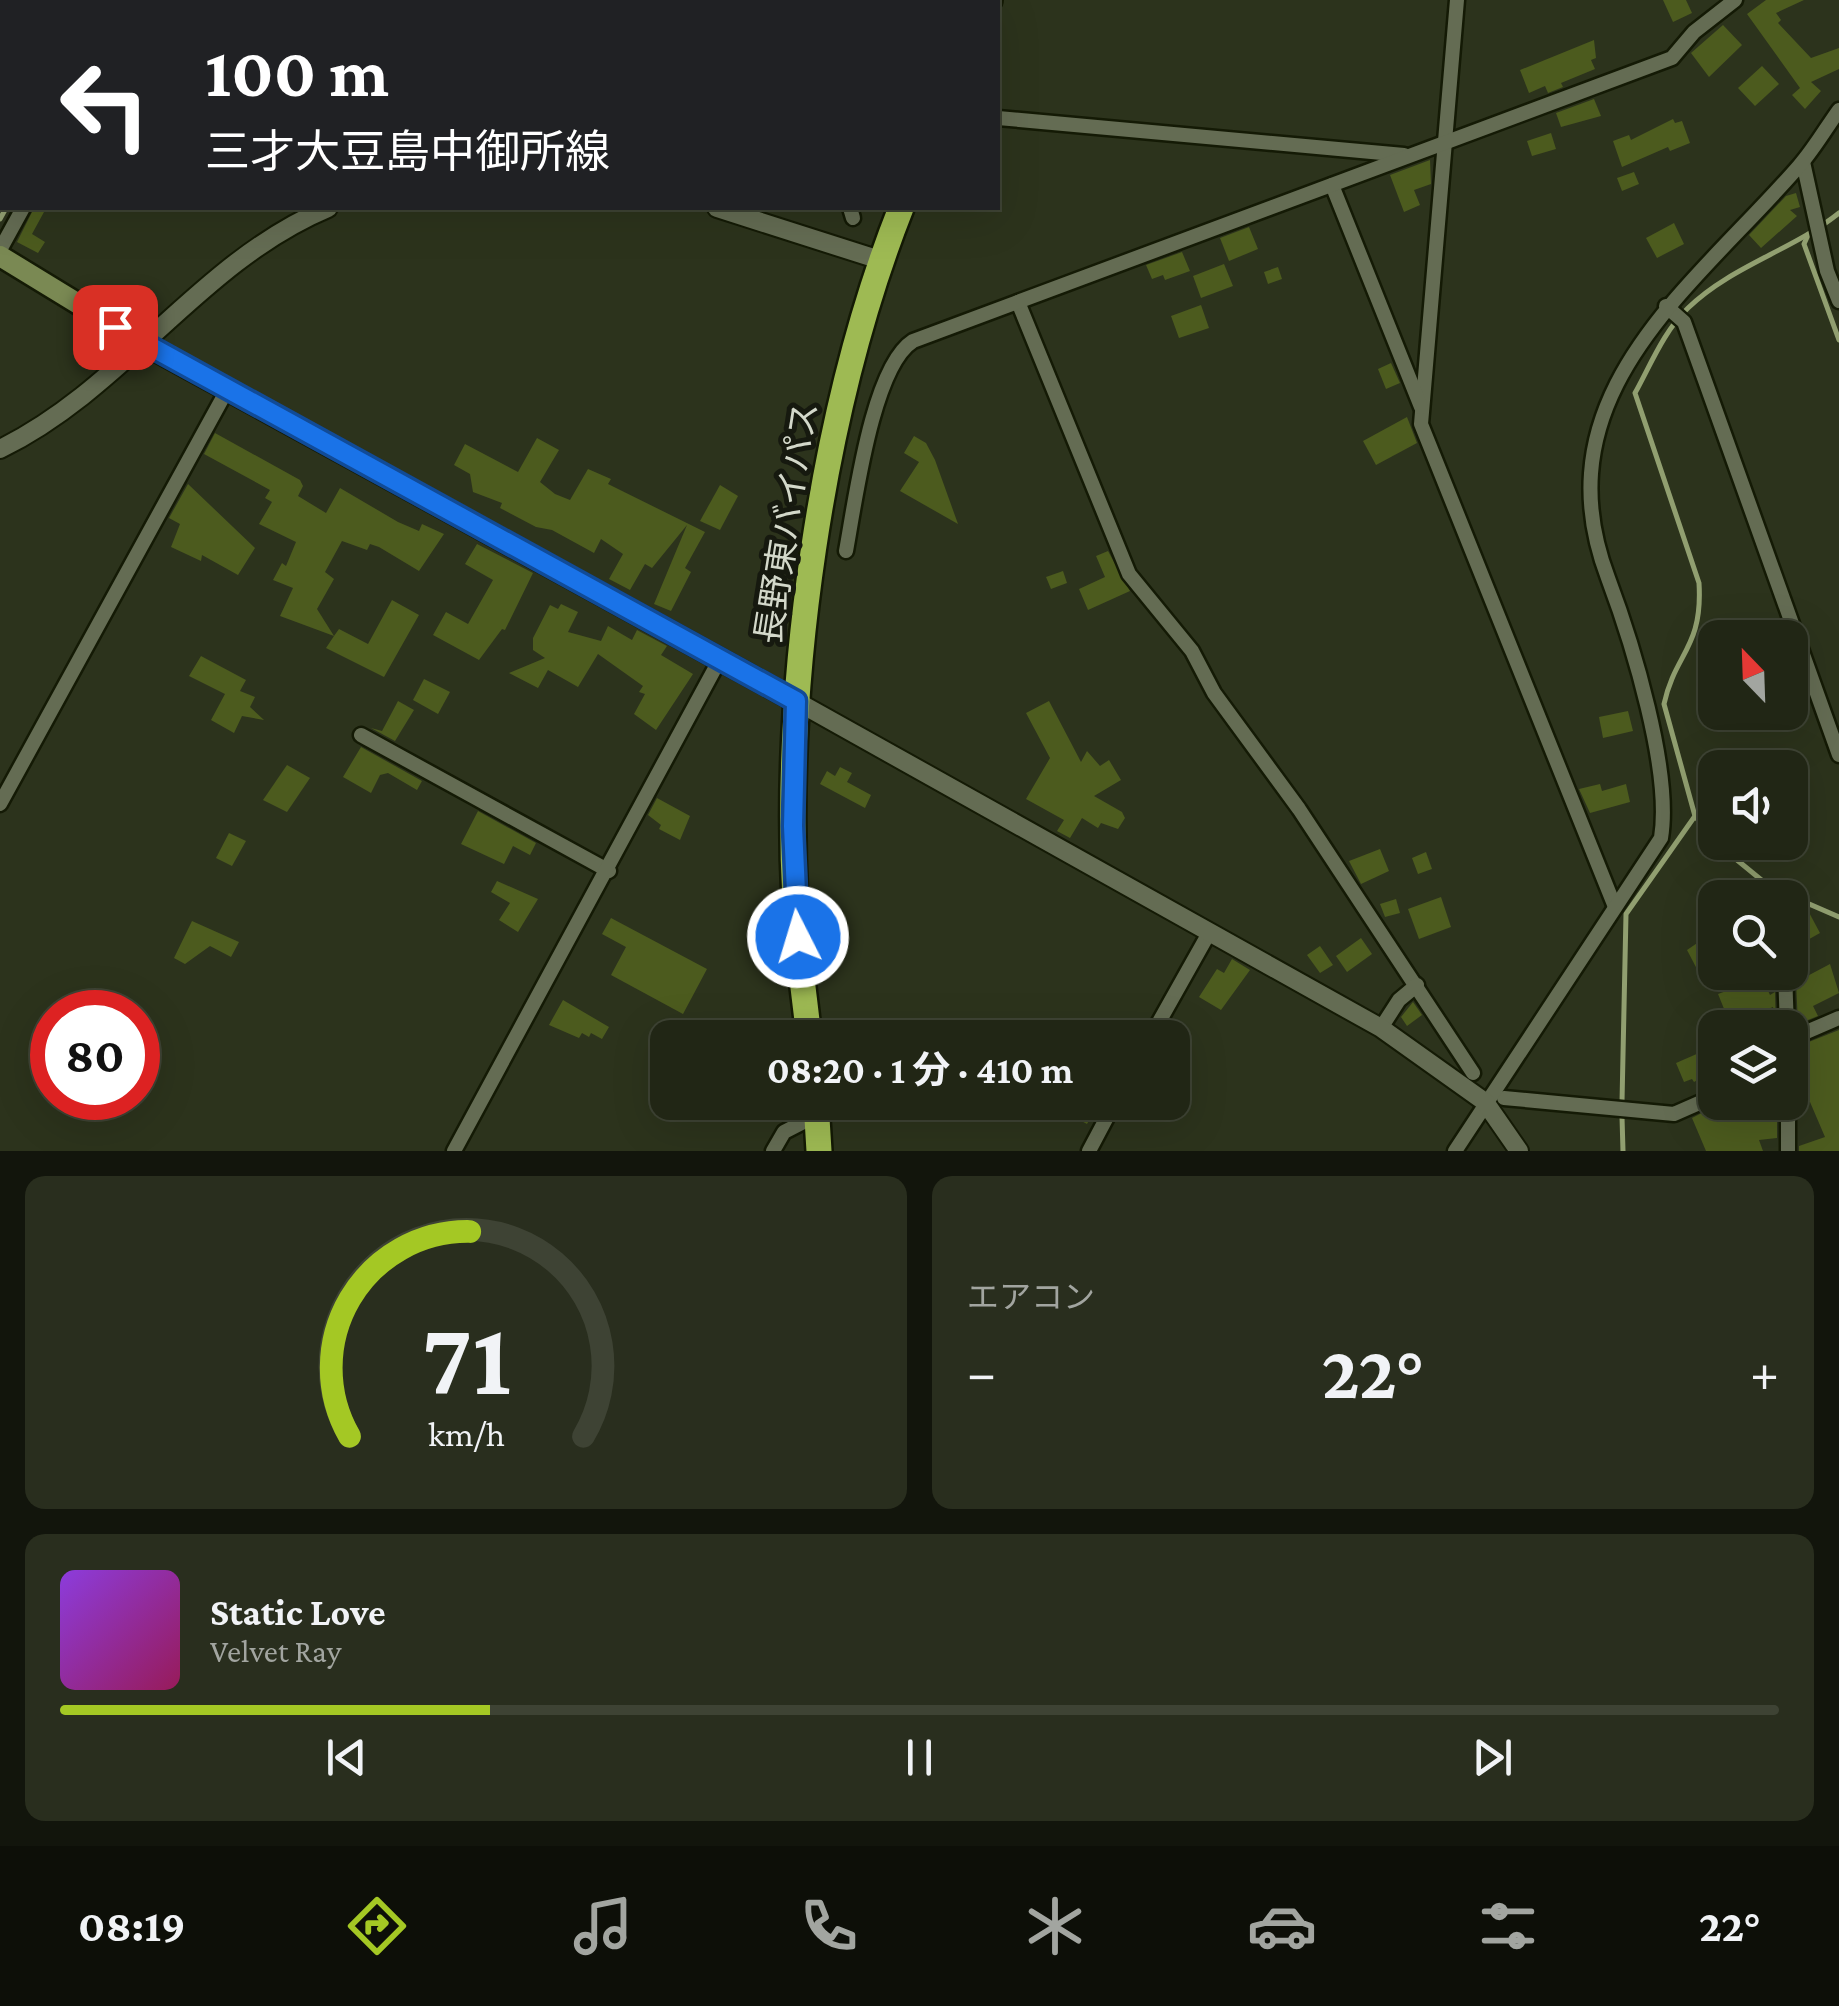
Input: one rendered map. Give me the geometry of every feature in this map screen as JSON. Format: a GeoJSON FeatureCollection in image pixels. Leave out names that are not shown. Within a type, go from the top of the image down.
{"type":"FeatureCollection","features":[{"type":"Feature","properties":{"kind":"highway","name":"長野東バイパス"},"geometry":{"type":"LineString","coordinates":[[807,1020],[794,904],[796,701],[846,378],[880,260],[901,210]]}},
{"type":"Feature","properties":{"kind":"highway"},"geometry":{"type":"LineString","coordinates":[[817,1120],[819,1151]]}},
{"type":"Feature","properties":{"kind":"main road"},"geometry":{"type":"LineString","coordinates":[[0,253],[144,344],[796,701]]}},
{"type":"Feature","properties":{"kind":"street"},"geometry":{"type":"LineString","coordinates":[[1457,0],[1421,424],[1615,907]]}},
{"type":"Feature","properties":{"kind":"street"},"geometry":{"type":"LineString","coordinates":[[846,552],[860,474],[900,350],[1018,302],[1672,58],[1694,32],[1734,0]]}},
{"type":"Feature","properties":{"kind":"street"},"geometry":{"type":"LineString","coordinates":[[1455,1151],[1495,1100],[1661,838],[1664,821],[1653,742],[1631,642],[1594,542],[1589,492],[1592,456],[1617,384],[1635,349],[1675,313],[1803,162],[1839,110]]}},
{"type":"Feature","properties":{"kind":"street"},"geometry":{"type":"LineString","coordinates":[[1000,118],[1410,155]]}},
{"type":"Feature","properties":{"kind":"street"},"geometry":{"type":"LineString","coordinates":[[1803,162],[1839,300]]}},
{"type":"Feature","properties":{"kind":"street"},"geometry":{"type":"LineString","coordinates":[[1332,184],[1422,409]]}},
{"type":"Feature","properties":{"kind":"street"},"geometry":{"type":"LineString","coordinates":[[0,253],[22,210]]}},
{"type":"Feature","properties":{"kind":"street"},"geometry":{"type":"LineString","coordinates":[[0,449],[33,433],[90,394],[240,256],[324,210]]}},
{"type":"Feature","properties":{"kind":"street"},"geometry":{"type":"LineString","coordinates":[[723,210],[880,260]]}},
{"type":"Feature","properties":{"kind":"street"},"geometry":{"type":"LineString","coordinates":[[1018,302],[1129,574],[1192,651],[1214,693],[1418,985],[1472,1073]]}},
{"type":"Feature","properties":{"kind":"street"},"geometry":{"type":"LineString","coordinates":[[1675,313],[1839,755]]}},
{"type":"Feature","properties":{"kind":"street"},"geometry":{"type":"LineString","coordinates":[[1,802],[228,390]]}},
{"type":"Feature","properties":{"kind":"street"},"geometry":{"type":"LineString","coordinates":[[454,1151],[720,659]]}},
{"type":"Feature","properties":{"kind":"street"},"geometry":{"type":"LineString","coordinates":[[796,701],[1381,1028],[1495,1100],[1674,1114],[1698,1103]]}},
{"type":"Feature","properties":{"kind":"street"},"geometry":{"type":"LineString","coordinates":[[360,735],[608,871]]}},
{"type":"Feature","properties":{"kind":"street"},"geometry":{"type":"LineString","coordinates":[[1160,1020],[1209,933]]}},
{"type":"Feature","properties":{"kind":"street"},"geometry":{"type":"LineString","coordinates":[[1381,1028],[1399,1000],[1418,985]]}},
{"type":"Feature","properties":{"kind":"street"},"geometry":{"type":"LineString","coordinates":[[1808,1031],[1839,1018]]}},
{"type":"Feature","properties":{"kind":"street"},"geometry":{"type":"LineString","coordinates":[[1495,1100],[1519,1151]]}},
{"type":"Feature","properties":{"kind":"street"},"geometry":{"type":"LineString","coordinates":[[773,1151],[784,1132],[801,1120]]}},
{"type":"Feature","properties":{"kind":"street"},"geometry":{"type":"LineString","coordinates":[[1089,1151],[1105,1120]]}},
{"type":"Feature","properties":{"kind":"street"},"geometry":{"type":"LineString","coordinates":[[1788,1120],[1788,1151]]}},
{"type":"Feature","properties":{"kind":"building"},"geometry":{"type":"Polygon","coordinates":[[[1663,0],[1686,0],[1692,13],[1673,22],[1663,0]]]}},
{"type":"Feature","properties":{"kind":"building"},"geometry":{"type":"Polygon","coordinates":[[[1766,0],[1804,0],[1776,13],[1781,20],[1778,23],[1811,58],[1839,48],[1839,69],[1811,82],[1821,91],[1805,109],[1792,95],[1800,88],[1747,14],[1766,0]]]}},
{"type":"Feature","properties":{"kind":"building"},"geometry":{"type":"Polygon","coordinates":[[[1723,25],[1742,45],[1709,77],[1691,53],[1723,25]]]}},
{"type":"Feature","properties":{"kind":"building"},"geometry":{"type":"Polygon","coordinates":[[[1594,40],[1596,58],[1591,60],[1595,69],[1548,93],[1545,86],[1529,93],[1520,70],[1594,40]]]}},
{"type":"Feature","properties":{"kind":"building"},"geometry":{"type":"Polygon","coordinates":[[[1762,66],[1779,84],[1755,106],[1738,88],[1762,66]]]}},
{"type":"Feature","properties":{"kind":"building"},"geometry":{"type":"Polygon","coordinates":[[[1594,99],[1601,116],[1561,127],[1556,113],[1594,99]]]}},
{"type":"Feature","properties":{"kind":"building"},"geometry":{"type":"Polygon","coordinates":[[[1673,119],[1675,123],[1682,121],[1690,143],[1670,151],[1668,147],[1622,167],[1613,141],[1629,135],[1631,140],[1673,119]]]}},
{"type":"Feature","properties":{"kind":"building"},"geometry":{"type":"Polygon","coordinates":[[[1551,133],[1556,149],[1532,156],[1527,141],[1551,133]]]}},
{"type":"Feature","properties":{"kind":"building"},"geometry":{"type":"Polygon","coordinates":[[[1430,160],[1431,184],[1414,190],[1420,205],[1404,212],[1390,175],[1430,160]]]}},
{"type":"Feature","properties":{"kind":"building"},"geometry":{"type":"Polygon","coordinates":[[[1634,172],[1639,184],[1622,191],[1617,178],[1634,172]]]}},
{"type":"Feature","properties":{"kind":"building"},"geometry":{"type":"Polygon","coordinates":[[[1796,193],[1800,207],[1790,210],[1797,216],[1761,248],[1749,235],[1786,196],[1796,193]]]}},
{"type":"Feature","properties":{"kind":"building"},"geometry":{"type":"Polygon","coordinates":[[[33,210],[44,212],[32,234],[45,242],[38,253],[17,242],[33,210]]]}},
{"type":"Feature","properties":{"kind":"building"},"geometry":{"type":"Polygon","coordinates":[[[1674,223],[1684,244],[1657,258],[1646,238],[1674,223]]]}},
{"type":"Feature","properties":{"kind":"building"},"geometry":{"type":"Polygon","coordinates":[[[1249,227],[1258,249],[1229,261],[1220,238],[1249,227]]]}},
{"type":"Feature","properties":{"kind":"building"},"geometry":{"type":"Polygon","coordinates":[[[1182,252],[1190,271],[1165,280],[1163,275],[1152,279],[1146,265],[1182,252]]]}},
{"type":"Feature","properties":{"kind":"building"},"geometry":{"type":"Polygon","coordinates":[[[1224,264],[1233,286],[1201,298],[1193,276],[1224,264]]]}},
{"type":"Feature","properties":{"kind":"building"},"geometry":{"type":"Polygon","coordinates":[[[1278,267],[1282,279],[1268,284],[1264,272],[1278,267]]]}},
{"type":"Feature","properties":{"kind":"building"},"geometry":{"type":"Polygon","coordinates":[[[1201,305],[1209,328],[1179,338],[1171,316],[1201,305]]]}},
{"type":"Feature","properties":{"kind":"building"},"geometry":{"type":"Polygon","coordinates":[[[1391,363],[1400,383],[1386,389],[1378,369],[1391,363]]]}},
{"type":"Feature","properties":{"kind":"building"},"geometry":{"type":"Polygon","coordinates":[[[1407,417],[1417,443],[1376,465],[1363,441],[1407,417]]]}},
{"type":"Feature","properties":{"kind":"building"},"geometry":{"type":"Polygon","coordinates":[[[215,433],[300,480],[303,486],[298,496],[326,513],[340,488],[398,522],[419,531],[422,524],[444,534],[419,571],[379,547],[370,544],[367,550],[342,541],[325,572],[334,579],[317,609],[334,636],[280,616],[293,588],[273,580],[282,563],[286,566],[296,542],[259,524],[272,502],[265,498],[270,490],[204,454],[215,433]]]}},
{"type":"Feature","properties":{"kind":"building"},"geometry":{"type":"Polygon","coordinates":[[[914,436],[926,443],[935,460],[958,524],[900,491],[919,462],[904,453],[914,436]]]}},
{"type":"Feature","properties":{"kind":"building"},"geometry":{"type":"Polygon","coordinates":[[[537,438],[559,450],[540,482],[555,494],[570,500],[588,469],[611,479],[608,484],[705,532],[685,568],[691,572],[671,611],[654,604],[687,525],[652,568],[645,564],[630,590],[609,579],[623,554],[601,539],[594,553],[552,530],[536,527],[500,508],[502,503],[473,492],[470,474],[454,465],[465,444],[518,472],[537,438]]]}},
{"type":"Feature","properties":{"kind":"building"},"geometry":{"type":"Polygon","coordinates":[[[188,484],[255,548],[238,575],[202,555],[201,561],[171,547],[180,524],[169,518],[188,484]]]}},
{"type":"Feature","properties":{"kind":"building"},"geometry":{"type":"Polygon","coordinates":[[[720,485],[738,496],[720,530],[700,521],[720,485]]]}},
{"type":"Feature","properties":{"kind":"building"},"geometry":{"type":"Polygon","coordinates":[[[477,544],[533,573],[505,630],[479,660],[433,635],[446,612],[468,624],[493,580],[465,564],[477,544]]]}},
{"type":"Feature","properties":{"kind":"building"},"geometry":{"type":"Polygon","coordinates":[[[1108,551],[1130,591],[1088,610],[1079,589],[1105,577],[1096,556],[1108,551]]]}},
{"type":"Feature","properties":{"kind":"building"},"geometry":{"type":"Polygon","coordinates":[[[1063,571],[1067,583],[1051,589],[1046,577],[1063,571]]]}},
{"type":"Feature","properties":{"kind":"building"},"geometry":{"type":"Polygon","coordinates":[[[392,600],[419,615],[384,677],[326,648],[339,629],[368,644],[392,600]]]}},
{"type":"Feature","properties":{"kind":"building"},"geometry":{"type":"Polygon","coordinates":[[[561,604],[578,612],[568,632],[601,641],[608,626],[632,640],[637,630],[667,646],[661,655],[693,674],[656,730],[634,714],[645,694],[639,692],[643,686],[598,654],[578,687],[548,670],[538,688],[509,673],[545,658],[533,650],[533,638],[550,605],[558,609],[561,604]]]}},
{"type":"Feature","properties":{"kind":"building"},"geometry":{"type":"Polygon","coordinates":[[[201,656],[246,680],[240,691],[255,697],[250,707],[264,720],[242,716],[234,733],[211,720],[225,694],[189,676],[201,656]]]}},
{"type":"Feature","properties":{"kind":"building"},"geometry":{"type":"Polygon","coordinates":[[[424,679],[450,692],[438,714],[413,700],[424,679]]]}},
{"type":"Feature","properties":{"kind":"building"},"geometry":{"type":"Polygon","coordinates":[[[398,701],[414,710],[395,741],[371,728],[382,731],[398,701]]]}},
{"type":"Feature","properties":{"kind":"building"},"geometry":{"type":"Polygon","coordinates":[[[1049,701],[1081,762],[1087,751],[1100,766],[1109,760],[1121,780],[1094,796],[1122,812],[1125,818],[1118,829],[1101,823],[1098,828],[1082,818],[1070,838],[1057,831],[1064,820],[1026,799],[1050,758],[1026,713],[1049,701]]]}},
{"type":"Feature","properties":{"kind":"building"},"geometry":{"type":"Polygon","coordinates":[[[1628,711],[1633,731],[1603,738],[1599,717],[1628,711]]]}},
{"type":"Feature","properties":{"kind":"building"},"geometry":{"type":"Polygon","coordinates":[[[361,747],[422,781],[417,790],[388,773],[380,775],[371,793],[343,777],[361,747]]]}},
{"type":"Feature","properties":{"kind":"building"},"geometry":{"type":"Polygon","coordinates":[[[287,765],[310,778],[287,812],[263,800],[287,765]]]}},
{"type":"Feature","properties":{"kind":"building"},"geometry":{"type":"Polygon","coordinates":[[[840,767],[852,773],[847,782],[871,795],[865,808],[820,784],[827,771],[835,776],[840,767]]]}},
{"type":"Feature","properties":{"kind":"building"},"geometry":{"type":"Polygon","coordinates":[[[1600,784],[1602,791],[1626,784],[1630,802],[1590,813],[1579,789],[1600,784]]]}},
{"type":"Feature","properties":{"kind":"building"},"geometry":{"type":"Polygon","coordinates":[[[657,798],[690,816],[680,840],[659,829],[661,825],[648,815],[657,798]]]}},
{"type":"Feature","properties":{"kind":"building"},"geometry":{"type":"Polygon","coordinates":[[[478,811],[536,843],[530,855],[513,846],[504,864],[461,844],[478,811]]]}},
{"type":"Feature","properties":{"kind":"building"},"geometry":{"type":"Polygon","coordinates":[[[229,833],[246,841],[232,866],[216,858],[229,833]]]}},
{"type":"Feature","properties":{"kind":"building"},"geometry":{"type":"Polygon","coordinates":[[[1380,849],[1389,871],[1361,884],[1349,861],[1380,849]]]}},
{"type":"Feature","properties":{"kind":"building"},"geometry":{"type":"Polygon","coordinates":[[[1426,852],[1432,869],[1418,874],[1412,858],[1426,852]]]}},
{"type":"Feature","properties":{"kind":"building"},"geometry":{"type":"Polygon","coordinates":[[[497,881],[538,899],[518,932],[499,920],[510,903],[491,892],[497,881]]]}},
{"type":"Feature","properties":{"kind":"building"},"geometry":{"type":"Polygon","coordinates":[[[1441,897],[1451,927],[1419,939],[1408,909],[1441,897]]]}},
{"type":"Feature","properties":{"kind":"building"},"geometry":{"type":"Polygon","coordinates":[[[1396,899],[1400,913],[1385,917],[1380,904],[1396,899]]]}},
{"type":"Feature","properties":{"kind":"building"},"geometry":{"type":"Polygon","coordinates":[[[1808,911],[1820,933],[1808,940],[1808,911]]]}},
{"type":"Feature","properties":{"kind":"building"},"geometry":{"type":"Polygon","coordinates":[[[611,918],[707,969],[683,1014],[611,975],[626,947],[602,934],[611,918]]]}},
{"type":"Feature","properties":{"kind":"building"},"geometry":{"type":"Polygon","coordinates":[[[192,921],[239,942],[231,957],[210,946],[185,964],[174,958],[192,921]]]}},
{"type":"Feature","properties":{"kind":"building"},"geometry":{"type":"Polygon","coordinates":[[[1361,938],[1372,954],[1347,972],[1336,956],[1361,938]]]}},
{"type":"Feature","properties":{"kind":"building"},"geometry":{"type":"Polygon","coordinates":[[[1698,943],[1698,971],[1687,950],[1698,943]]]}},
{"type":"Feature","properties":{"kind":"building"},"geometry":{"type":"Polygon","coordinates":[[[1320,946],[1333,965],[1320,973],[1307,955],[1320,946]]]}},
{"type":"Feature","properties":{"kind":"building"},"geometry":{"type":"Polygon","coordinates":[[[1232,959],[1250,970],[1221,1010],[1199,997],[1217,969],[1224,973],[1232,959]]]}},
{"type":"Feature","properties":{"kind":"building"},"geometry":{"type":"Polygon","coordinates":[[[1830,964],[1839,993],[1813,1006],[1818,1016],[1808,1020],[1808,1010],[1797,1010],[1796,990],[1808,990],[1808,976],[1830,964]]]}},
{"type":"Feature","properties":{"kind":"building"},"geometry":{"type":"Polygon","coordinates":[[[1729,990],[1768,990],[1770,995],[1775,992],[1776,1010],[1773,1007],[1725,1010],[1718,994],[1729,990]]]}},
{"type":"Feature","properties":{"kind":"building"},"geometry":{"type":"Polygon","coordinates":[[[563,1000],[609,1027],[602,1039],[591,1033],[589,1037],[582,1033],[579,1038],[549,1025],[563,1000]]]}},
{"type":"Feature","properties":{"kind":"building"},"geometry":{"type":"Polygon","coordinates":[[[1413,1002],[1422,1015],[1407,1026],[1401,1017],[1413,1002]]]}},
{"type":"Feature","properties":{"kind":"building"},"geometry":{"type":"Polygon","coordinates":[[[1839,1030],[1839,1151],[1799,1151],[1799,1146],[1825,1137],[1808,1103],[1808,1042],[1839,1030]]]}},
{"type":"Feature","properties":{"kind":"building"},"geometry":{"type":"Polygon","coordinates":[[[1698,1053],[1698,1080],[1684,1082],[1676,1063],[1698,1053]]]}},
{"type":"Feature","properties":{"kind":"building"},"geometry":{"type":"Polygon","coordinates":[[[1698,1115],[1698,1120],[1777,1120],[1777,1138],[1759,1140],[1763,1151],[1706,1151],[1692,1118],[1698,1115]]]}},
{"type":"Feature","properties":{"kind":"waterway"},"geometry":{"type":"LineString","coordinates":[[0,219],[5,210]]}},
{"type":"Feature","properties":{"kind":"waterway"},"geometry":{"type":"LineString","coordinates":[[1622,1102],[1626,914],[1695,816],[1664,704],[1693,636],[1699,605],[1699,583],[1635,393],[1665,337],[1688,308],[1723,281],[1839,213]]}},
{"type":"Feature","properties":{"kind":"waterway"},"geometry":{"type":"LineString","coordinates":[[1808,235],[1804,244],[1839,340]]}},
{"type":"Feature","properties":{"kind":"waterway"},"geometry":{"type":"LineString","coordinates":[[1695,816],[1715,842],[1770,887],[1839,917]]}},
{"type":"Feature","properties":{"kind":"waterway"},"geometry":{"type":"LineString","coordinates":[[1622,1117],[1623,1151]]}},
{"type":"Feature","properties":{"kind":"route"},"geometry":{"type":"LineString","coordinates":[[115,327],[796,701],[793,826],[798,937]]}}]}
